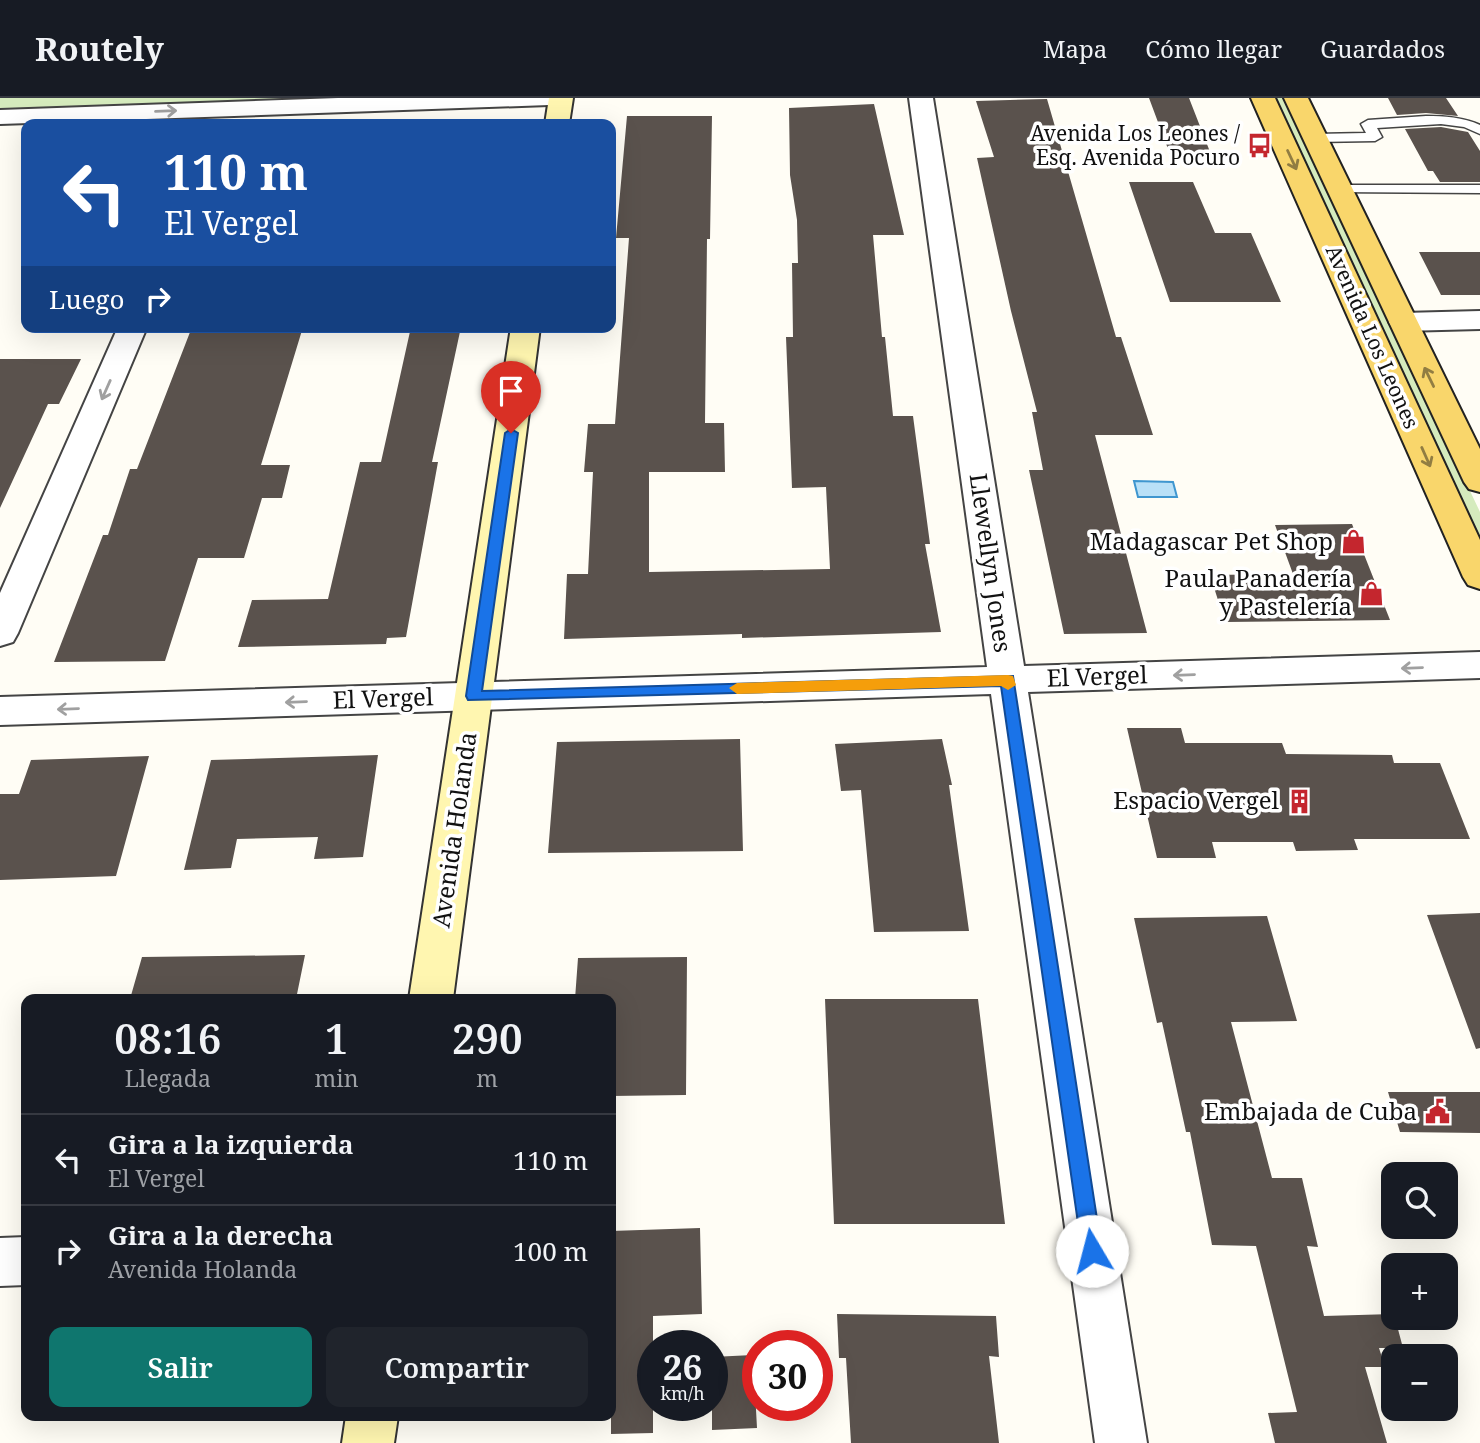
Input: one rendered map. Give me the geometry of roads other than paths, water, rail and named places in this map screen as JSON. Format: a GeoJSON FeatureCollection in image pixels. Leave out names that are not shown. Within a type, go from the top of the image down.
{"type":"FeatureCollection","features":[{"type":"Feature","properties":{"kind":"main road","name":"Avenida Los Leones"},"geometry":{"type":"LineString","coordinates":[[1263,98],[1480,577]]}},
{"type":"Feature","properties":{"kind":"main road","name":"Avenida Los Leones"},"geometry":{"type":"LineString","coordinates":[[1296,98],[1480,482]]}},
{"type":"Feature","properties":{"kind":"street"},"geometry":{"type":"LineString","coordinates":[[0,117],[225,117],[549,98]]}},
{"type":"Feature","properties":{"kind":"street"},"geometry":{"type":"LineString","coordinates":[[558,119],[561,98]]}},
{"type":"Feature","properties":{"kind":"street","name":"Llewellyn Jones"},"geometry":{"type":"LineString","coordinates":[[921,98],[1121,1443]]}},
{"type":"Feature","properties":{"kind":"street"},"geometry":{"type":"LineString","coordinates":[[1403,322],[1480,320]]}},
{"type":"Feature","properties":{"kind":"street"},"geometry":{"type":"LineString","coordinates":[[0,633],[130,333]]}},
{"type":"Feature","properties":{"kind":"street","name":"Avenida Holanda"},"geometry":{"type":"LineString","coordinates":[[432,994],[525,333]]}},
{"type":"Feature","properties":{"kind":"street","name":"El Vergel"},"geometry":{"type":"LineString","coordinates":[[0,711],[1480,665]]}},
{"type":"Feature","properties":{"kind":"street"},"geometry":{"type":"LineString","coordinates":[[0,1262],[21,1261]]}},
{"type":"Feature","properties":{"kind":"street"},"geometry":{"type":"LineString","coordinates":[[368,1443],[371,1421]]}},
{"type":"Feature","properties":{"kind":"lane"},"geometry":{"type":"LineString","coordinates":[[1315,138],[1375,137],[1368,124],[1441,121],[1470,124],[1480,130]]}},
{"type":"Feature","properties":{"kind":"lane"},"geometry":{"type":"LineString","coordinates":[[1339,189],[1480,189]]}},
{"type":"Feature","properties":{"kind":"water"},"geometry":{"type":"Polygon","coordinates":[[[1134,481],[1173,482],[1177,497],[1138,497],[1134,481]]]}},
{"type":"Feature","properties":{"kind":"place","name":"Avenida Los Leones / Esq. Avenida Pocuro"},"geometry":{"type":"Point","coordinates":[1260,146]}},
{"type":"Feature","properties":{"kind":"place","name":"Madagascar Pet Shop"},"geometry":{"type":"Point","coordinates":[1353,542]}},
{"type":"Feature","properties":{"kind":"place","name":"Paula Panadería y Pastelería"},"geometry":{"type":"Point","coordinates":[1372,593]}},
{"type":"Feature","properties":{"kind":"place","name":"Espacio Vergel"},"geometry":{"type":"Point","coordinates":[1299,801]}},
{"type":"Feature","properties":{"kind":"place","name":"Embajada de Cuba"},"geometry":{"type":"Point","coordinates":[1437,1112]}}]}
